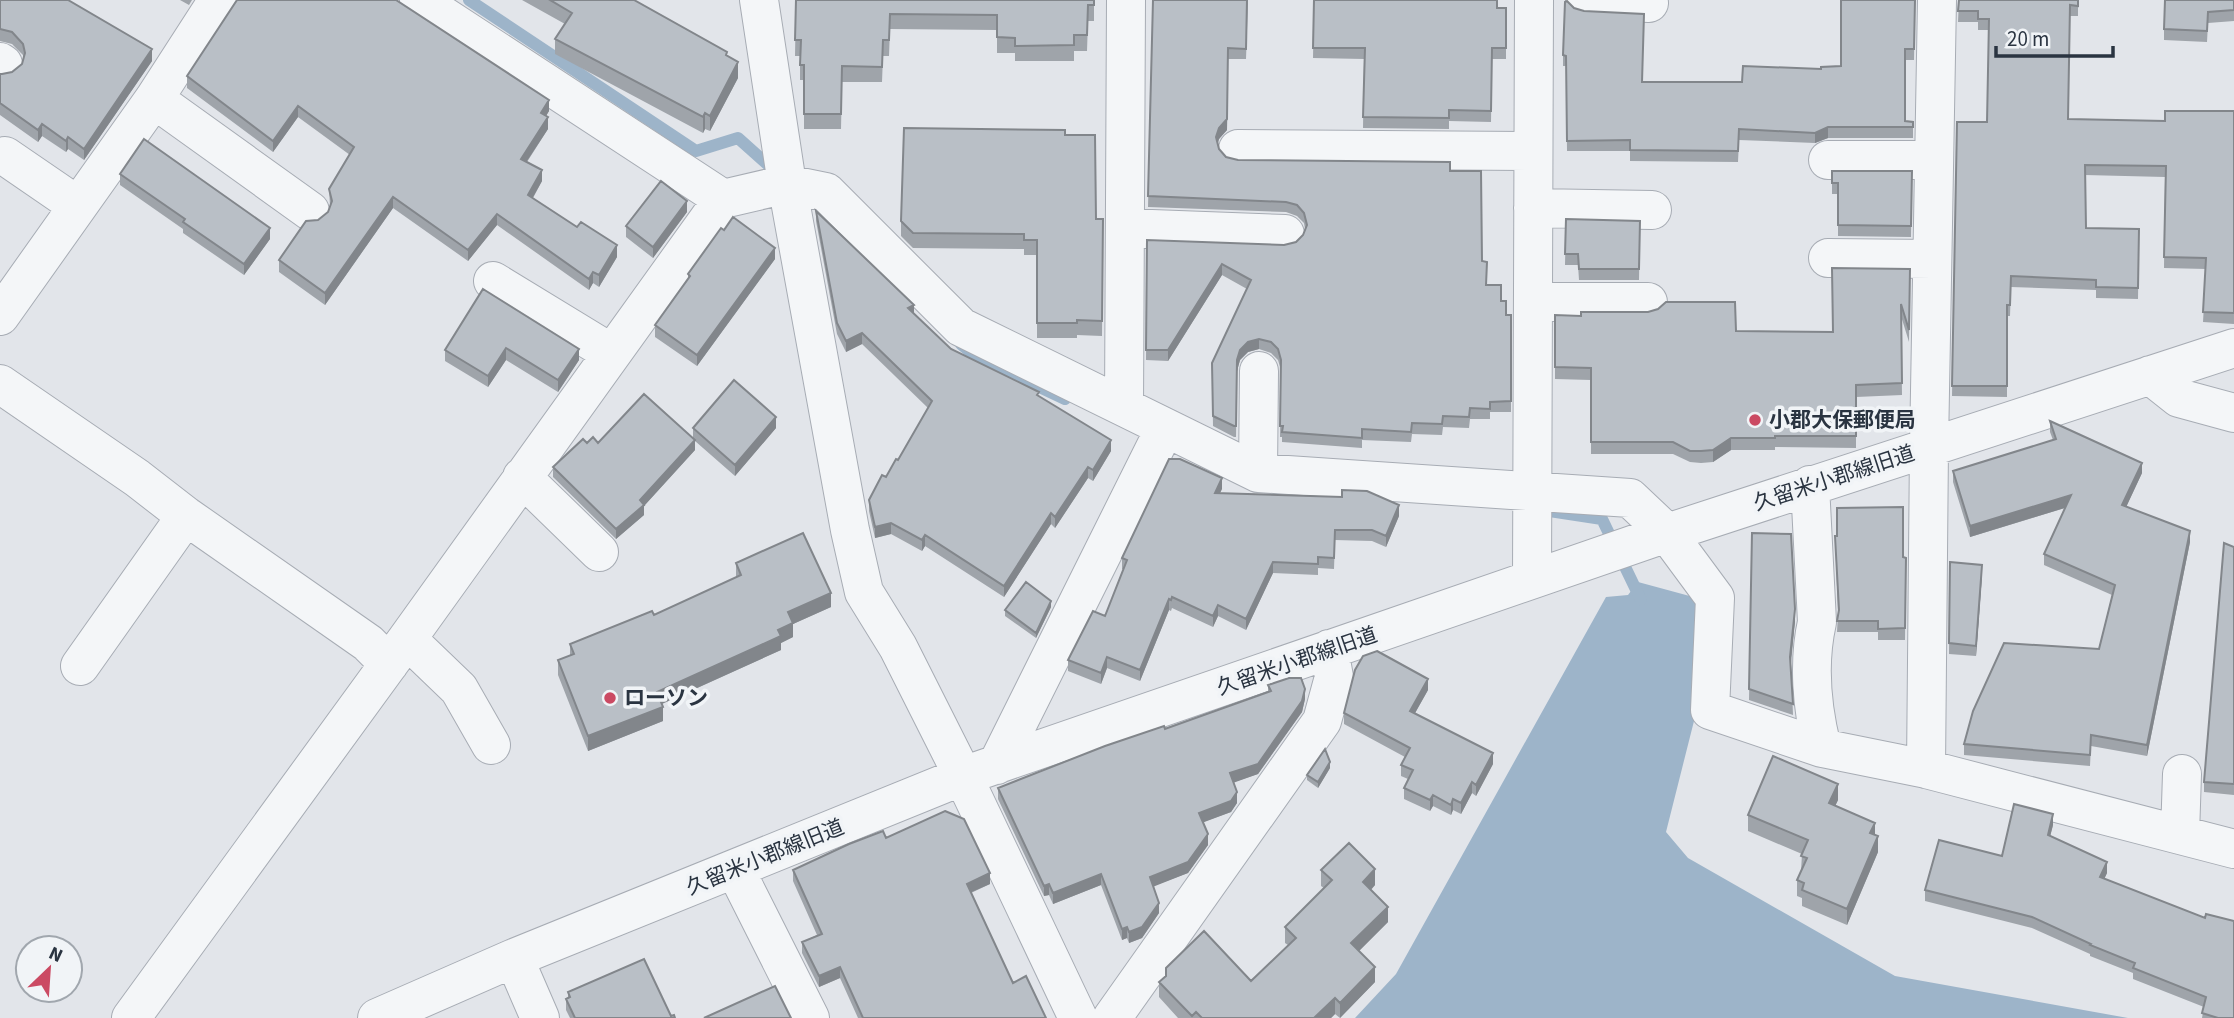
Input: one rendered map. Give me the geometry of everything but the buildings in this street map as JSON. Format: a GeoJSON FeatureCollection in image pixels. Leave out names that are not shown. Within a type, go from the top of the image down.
{"type":"FeatureCollection","features":[{"type":"Feature","properties":{"kind":"street"},"geometry":{"type":"LineString","coordinates":[[0,316],[154,99],[218,0]]}},
{"type":"Feature","properties":{"kind":"street"},"geometry":{"type":"LineString","coordinates":[[419,0],[723,199]]}},
{"type":"Feature","properties":{"kind":"street"},"geometry":{"type":"LineString","coordinates":[[759,0],[787,184],[850,530],[864,592],[980,771],[1078,1018]]}},
{"type":"Feature","properties":{"kind":"street"},"geometry":{"type":"LineString","coordinates":[[1124,406],[1126,0]]}},
{"type":"Feature","properties":{"kind":"street"},"geometry":{"type":"LineString","coordinates":[[1532,579],[1534,0]]}},
{"type":"Feature","properties":{"kind":"street"},"geometry":{"type":"LineString","coordinates":[[1585,0],[1649,3]]}},
{"type":"Feature","properties":{"kind":"street"},"geometry":{"type":"LineString","coordinates":[[1926,769],[1937,0]]}},
{"type":"Feature","properties":{"kind":"street"},"geometry":{"type":"LineString","coordinates":[[154,99],[310,211]]}},
{"type":"Feature","properties":{"kind":"street"},"geometry":{"type":"LineString","coordinates":[[1238,149],[1533,151]]}},
{"type":"Feature","properties":{"kind":"street"},"geometry":{"type":"LineString","coordinates":[[5,156],[78,206]]}},
{"type":"Feature","properties":{"kind":"street"},"geometry":{"type":"LineString","coordinates":[[1828,160],[1934,160]]}},
{"type":"Feature","properties":{"kind":"street"},"geometry":{"type":"LineString","coordinates":[[131,1018],[723,199],[787,184],[826,192],[961,327],[1258,473],[1630,498],[1667,533],[1715,598],[1710,710],[1822,748],[1926,769],[2234,849]]}},
{"type":"Feature","properties":{"kind":"street"},"geometry":{"type":"LineString","coordinates":[[1533,208],[1652,211]]}},
{"type":"Feature","properties":{"kind":"street"},"geometry":{"type":"LineString","coordinates":[[1125,228],[1285,234]]}},
{"type":"Feature","properties":{"kind":"street"},"geometry":{"type":"LineString","coordinates":[[1828,258],[1932,259]]}},
{"type":"Feature","properties":{"kind":"street"},"geometry":{"type":"LineString","coordinates":[[493,281],[611,353]]}},
{"type":"Feature","properties":{"kind":"street"},"geometry":{"type":"LineString","coordinates":[[1533,302],[1648,302]]}},
{"type":"Feature","properties":{"kind":"street","name":"久留米小郡線旧道"},"geometry":{"type":"LineString","coordinates":[[377,1018],[513,958],[980,771],[1667,533],[2234,348]]}},
{"type":"Feature","properties":{"kind":"street"},"geometry":{"type":"LineString","coordinates":[[1258,473],[1259,371]]}},
{"type":"Feature","properties":{"kind":"street"},"geometry":{"type":"LineString","coordinates":[[2150,375],[2179,398],[2234,413]]}},
{"type":"Feature","properties":{"kind":"street"},"geometry":{"type":"LineString","coordinates":[[0,384],[368,643],[398,652],[459,689],[491,745]]}},
{"type":"Feature","properties":{"kind":"street"},"geometry":{"type":"LineString","coordinates":[[980,771],[1164,428]]}},
{"type":"Feature","properties":{"kind":"street"},"geometry":{"type":"LineString","coordinates":[[522,477],[599,552]]}},
{"type":"Feature","properties":{"kind":"street"},"geometry":{"type":"LineString","coordinates":[[1810,485],[1817,622],[1812,642],[1815,719],[1822,748]]}},
{"type":"Feature","properties":{"kind":"street"},"geometry":{"type":"LineString","coordinates":[[80,666],[186,516]]}},
{"type":"Feature","properties":{"kind":"street"},"geometry":{"type":"LineString","coordinates":[[1112,1018],[1322,721],[1334,677],[1329,649]]}},
{"type":"Feature","properties":{"kind":"street"},"geometry":{"type":"LineString","coordinates":[[2180,835],[2182,774]]}},
{"type":"Feature","properties":{"kind":"street"},"geometry":{"type":"LineString","coordinates":[[735,869],[810,1018]]}},
{"type":"Feature","properties":{"kind":"street"},"geometry":{"type":"LineString","coordinates":[[513,958],[540,1018]]}},
{"type":"Feature","properties":{"kind":"water"},"geometry":{"type":"Polygon","coordinates":[[[1638,582],[1697,598],[1700,637],[1694,721],[1666,832],[1688,858],[1895,976],[2128,1018],[1355,1018],[1396,974],[1606,597],[1628,595],[1638,582]]]}},
{"type":"Feature","properties":{"kind":"waterway"},"geometry":{"type":"LineString","coordinates":[[469,0],[696,151],[738,138],[776,172]]}},
{"type":"Feature","properties":{"kind":"waterway"},"geometry":{"type":"LineString","coordinates":[[961,344],[978,358],[1065,399]]}},
{"type":"Feature","properties":{"kind":"waterway"},"geometry":{"type":"LineString","coordinates":[[1543,510],[1602,519],[1641,600]]}},
{"type":"Feature","properties":{"kind":"place","name":"小郡大保郵便局"},"geometry":{"type":"Point","coordinates":[1755,420]}},
{"type":"Feature","properties":{"kind":"place","name":"ローソン"},"geometry":{"type":"Point","coordinates":[610,698]}}]}
